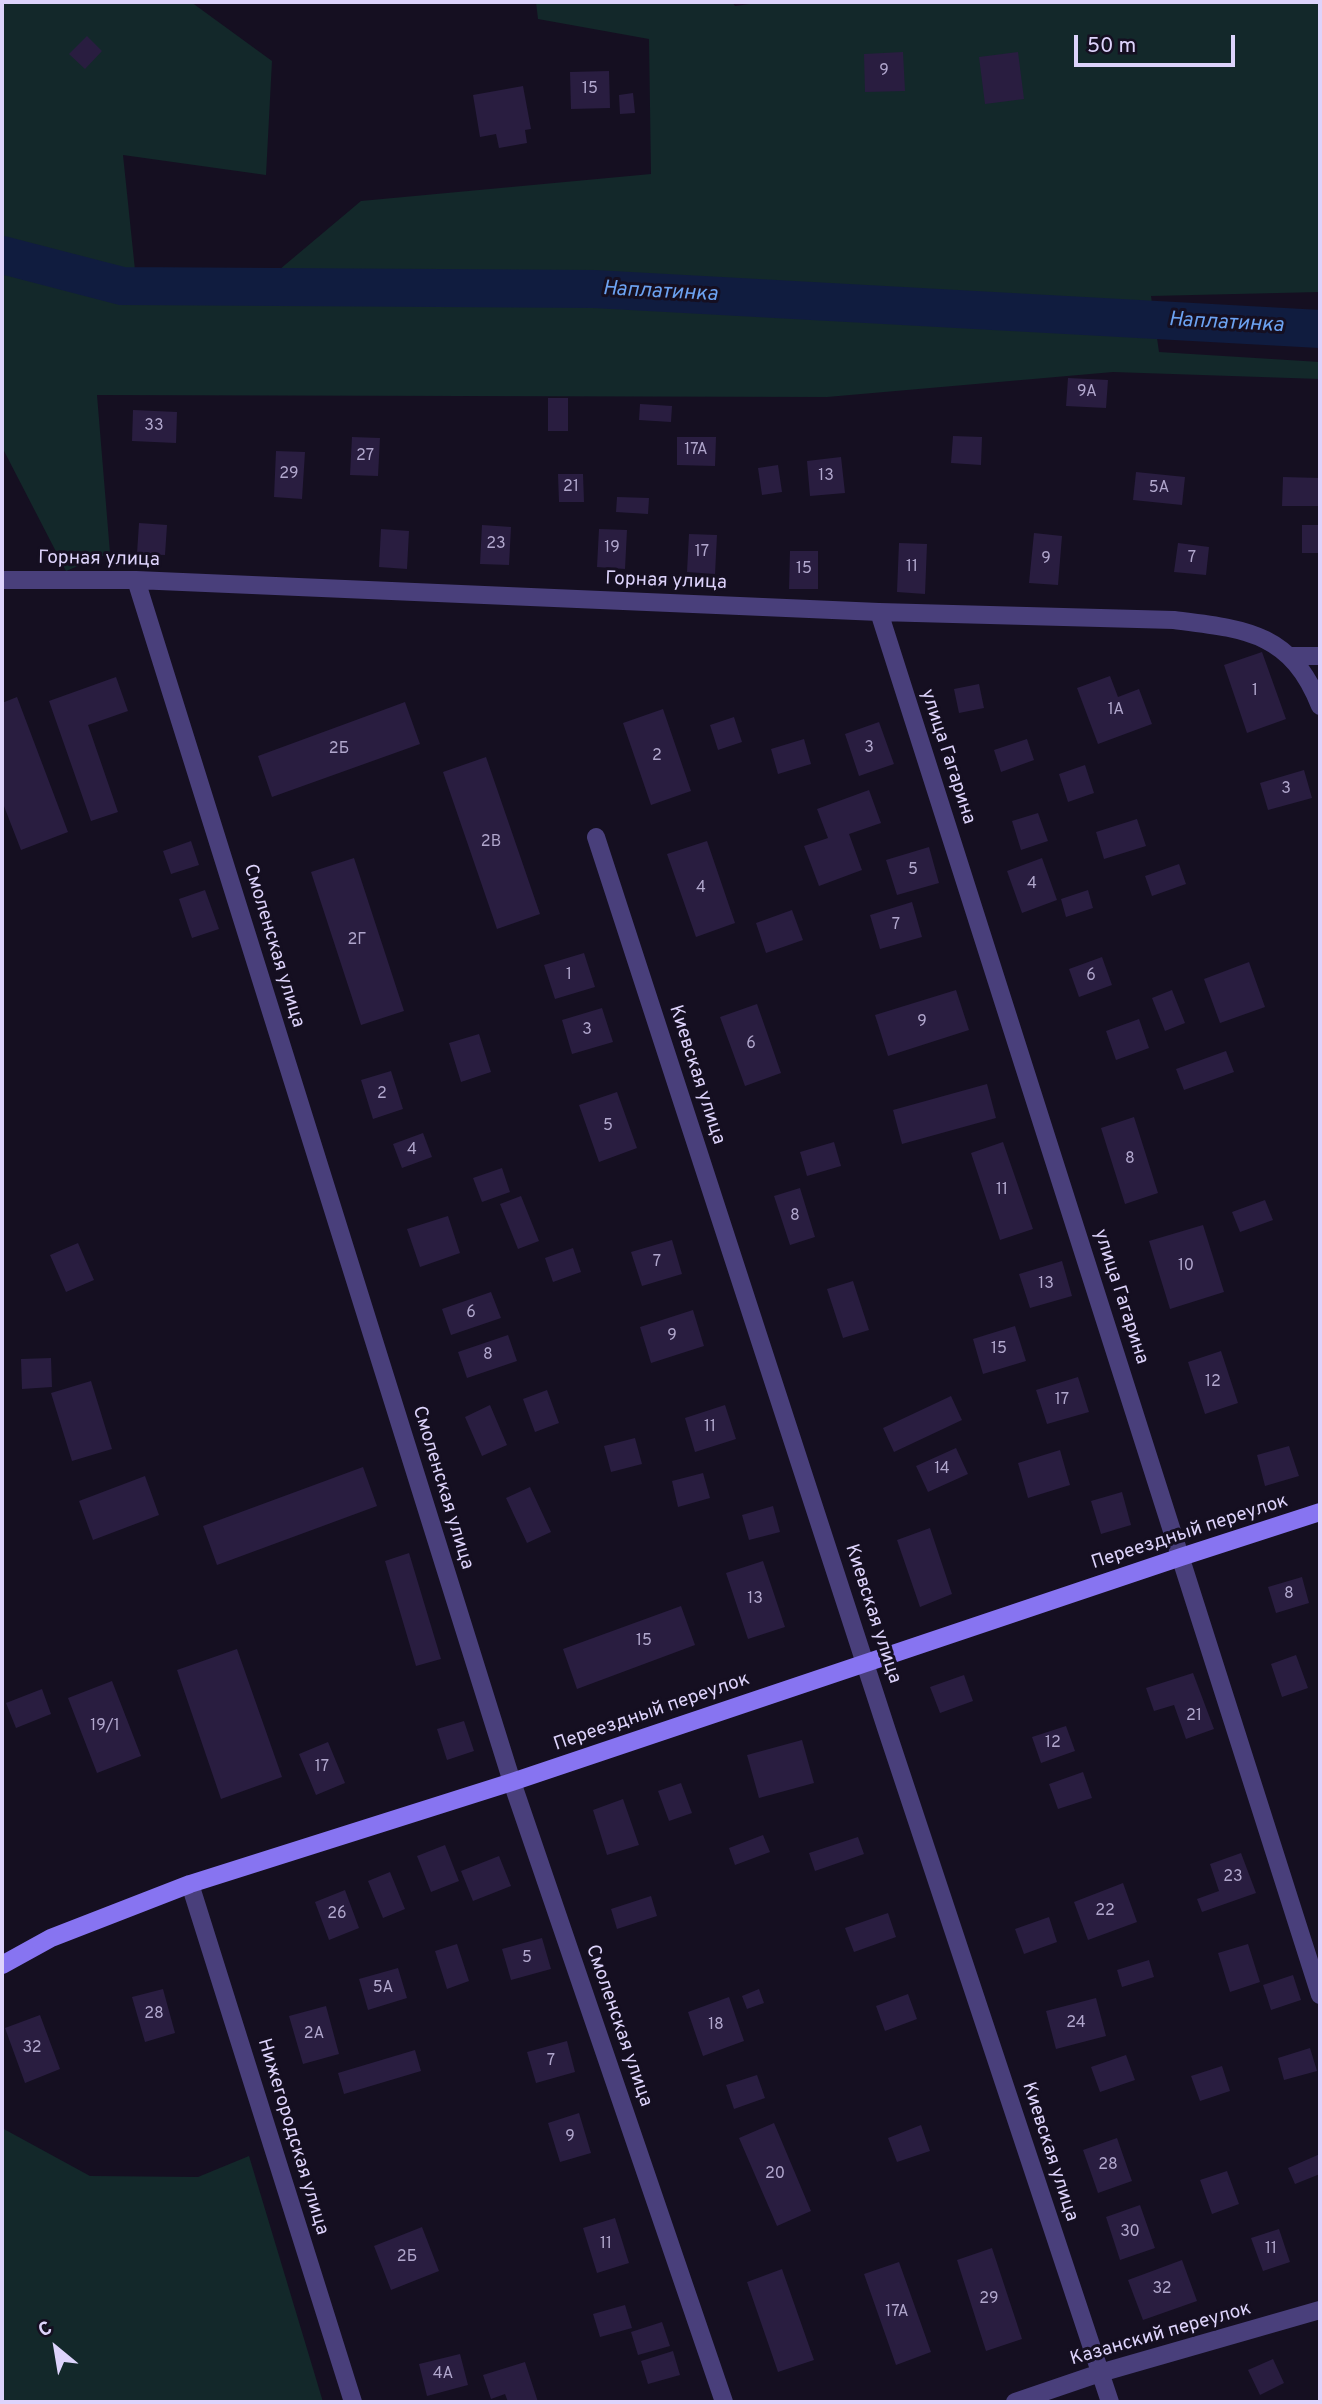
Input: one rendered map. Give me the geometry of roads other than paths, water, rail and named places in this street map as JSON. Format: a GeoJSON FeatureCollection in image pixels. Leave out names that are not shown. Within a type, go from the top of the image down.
{"type":"FeatureCollection","features":[{"type":"Feature","properties":{"kind":"street","name":"Горная улица"},"geometry":{"type":"LineString","coordinates":[[2,580],[136,580],[879,612],[1174,620],[1223,626],[1252,633],[1272,642],[1289,656]]}},
{"type":"Feature","properties":{"kind":"street","name":"Смоленская улица"},"geometry":{"type":"LineString","coordinates":[[136,580],[512,1782],[724,2402]]}},
{"type":"Feature","properties":{"kind":"street","name":"улица Гагарина"},"geometry":{"type":"LineString","coordinates":[[879,612],[1320,1995]]}},
{"type":"Feature","properties":{"kind":"street"},"geometry":{"type":"LineString","coordinates":[[1289,656],[1320,656]]}},
{"type":"Feature","properties":{"kind":"street"},"geometry":{"type":"LineString","coordinates":[[1289,656],[1306,675],[1320,706]]}},
{"type":"Feature","properties":{"kind":"street","name":"Киевская улица"},"geometry":{"type":"LineString","coordinates":[[596,837],[1110,2402]]}},
{"type":"Feature","properties":{"kind":"street","name":"Переездный переулок"},"geometry":{"type":"LineString","coordinates":[[2,1965],[51,1938],[190,1884],[512,1782],[1320,1512]]}},
{"type":"Feature","properties":{"kind":"street","name":"Нижегородская улица"},"geometry":{"type":"LineString","coordinates":[[190,1884],[353,2402]]}},
{"type":"Feature","properties":{"kind":"street","name":"Казанский переулок"},"geometry":{"type":"LineString","coordinates":[[1015,2402],[1100,2373],[1320,2311]]}},
{"type":"Feature","properties":{"kind":"waterway","name":"Наплатинка"},"geometry":{"type":"LineString","coordinates":[[2,255],[122,286],[594,289],[1320,329]]}}]}
